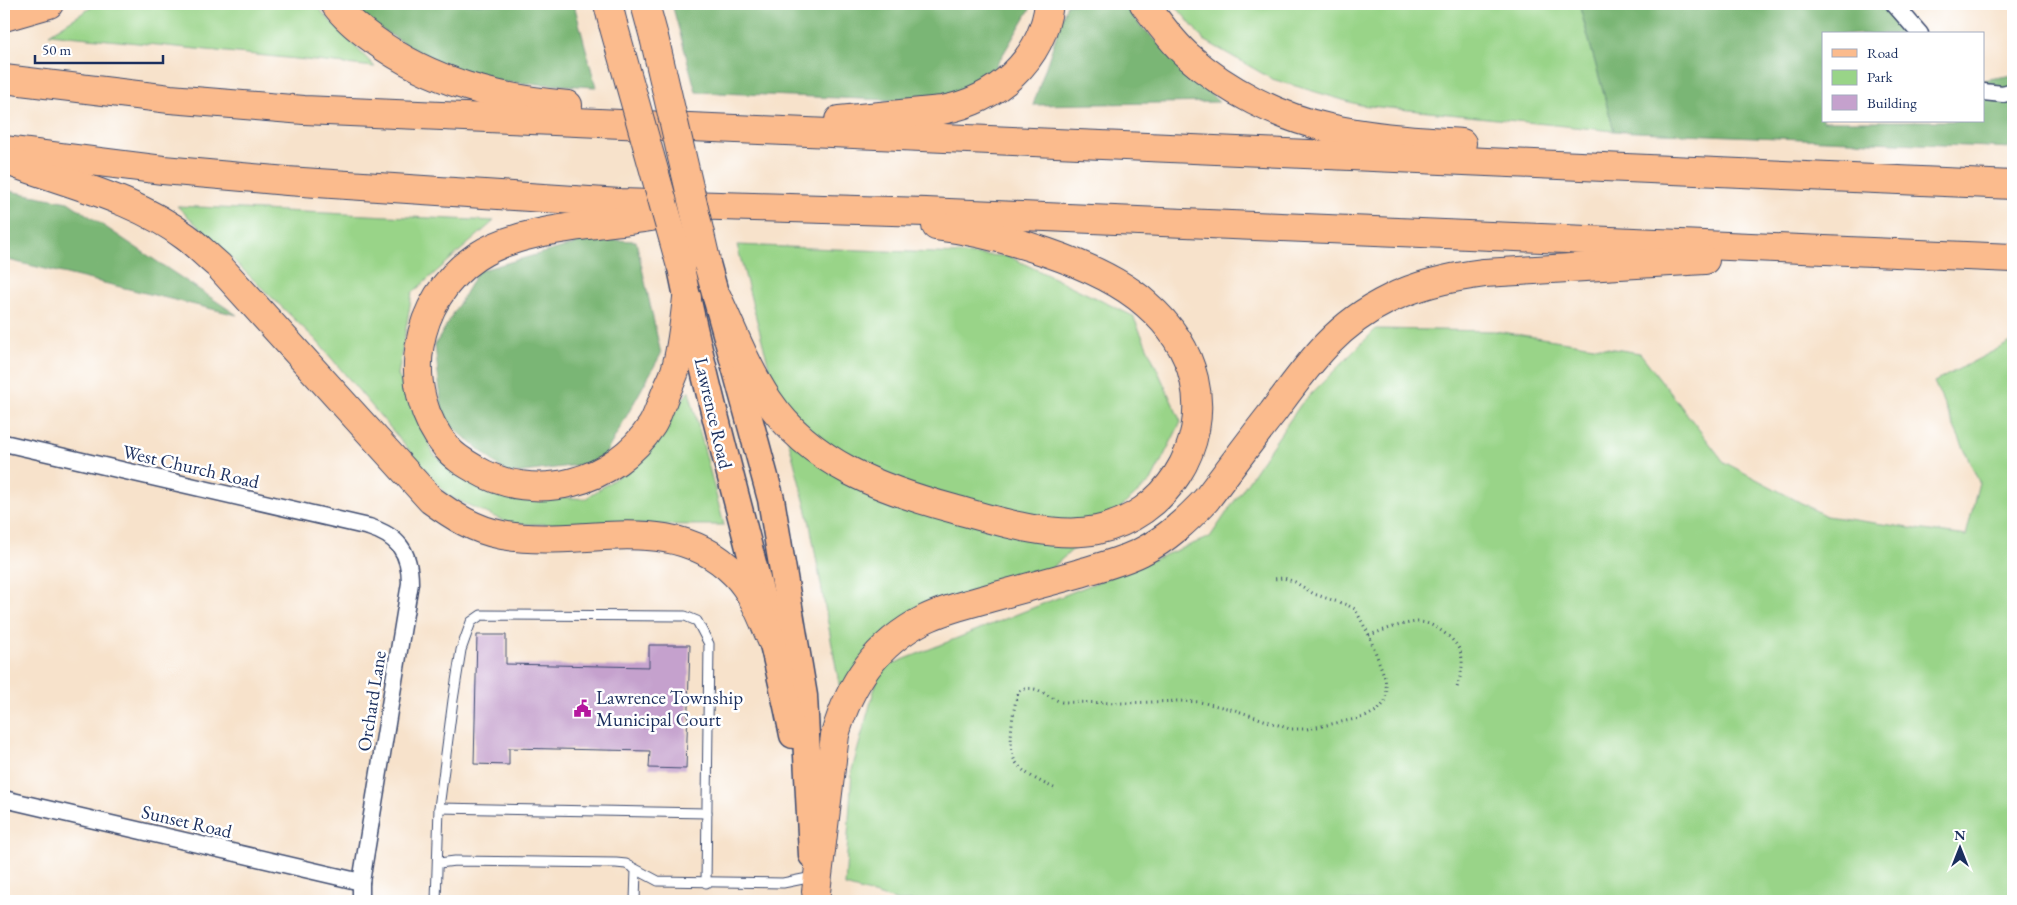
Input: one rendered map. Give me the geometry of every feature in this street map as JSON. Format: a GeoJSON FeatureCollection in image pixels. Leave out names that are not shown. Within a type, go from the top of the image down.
{"type":"FeatureCollection","features":[{"type":"Feature","properties":{"kind":"highway"},"geometry":{"type":"LineString","coordinates":[[4,17],[48,4]]}},
{"type":"Feature","properties":{"kind":"highway"},"geometry":{"type":"LineString","coordinates":[[335,4],[363,32],[390,52],[416,67],[449,81],[482,91],[538,102],[594,107],[654,125]]}},
{"type":"Feature","properties":{"kind":"highway","name":"Lawrence Road"},"geometry":{"type":"LineString","coordinates":[[645,4],[706,260]]}},
{"type":"Feature","properties":{"kind":"highway"},"geometry":{"type":"LineString","coordinates":[[736,130],[942,110],[980,99],[1006,82],[1031,54],[1041,34],[1049,4]]}},
{"type":"Feature","properties":{"kind":"highway"},"geometry":{"type":"LineString","coordinates":[[1144,4],[1188,56],[1221,81],[1257,102],[1295,118],[1328,128],[1369,136],[1547,150],[1792,175]]}},
{"type":"Feature","properties":{"kind":"highway","name":"Lawrence Road"},"geometry":{"type":"LineString","coordinates":[[610,14],[680,263]]}},
{"type":"Feature","properties":{"kind":"highway"},"geometry":{"type":"LineString","coordinates":[[4,79],[170,99],[304,110],[2013,185]]}},
{"type":"Feature","properties":{"kind":"highway"},"geometry":{"type":"LineString","coordinates":[[4,150],[145,168],[287,182],[620,203],[936,212],[2013,258]]}},
{"type":"Feature","properties":{"kind":"highway"},"geometry":{"type":"LineString","coordinates":[[4,160],[108,196],[150,215],[185,236],[218,265],[431,500],[453,516],[478,528],[519,538],[657,536],[679,540],[700,548],[718,558],[737,575],[750,595],[772,641]]}},
{"type":"Feature","properties":{"kind":"highway"},"geometry":{"type":"LineString","coordinates":[[687,298],[675,372],[653,423],[639,442],[599,473],[572,483],[546,487],[529,487],[506,482],[483,473],[461,460],[448,449],[432,427],[422,401],[418,377],[418,352],[423,327],[431,306],[443,287],[476,256],[522,236],[719,205]]}},
{"type":"Feature","properties":{"kind":"highway"},"geometry":{"type":"LineString","coordinates":[[717,296],[760,387],[780,416],[799,436],[825,457],[867,480],[941,506],[986,518],[1048,531],[1076,533],[1108,528],[1126,521],[1153,503],[1175,478],[1188,456],[1195,430],[1197,404],[1194,378],[1188,360],[1176,338],[1160,318],[1135,295],[1087,269],[1011,242],[951,228],[791,208]]}},
{"type":"Feature","properties":{"kind":"highway"},"geometry":{"type":"LineString","coordinates":[[815,890],[835,735],[842,710],[853,686],[883,648],[901,634],[926,619],[953,609],[1116,562],[1142,551],[1164,538],[1186,521],[1206,500],[1314,356],[1339,332],[1389,298],[1417,287],[1450,278],[1484,273],[1861,251]]}},
{"type":"Feature","properties":{"kind":"highway"},"geometry":{"type":"LineString","coordinates":[[1914,253],[2013,269]]}},
{"type":"Feature","properties":{"kind":"main road","name":"Lawrence Road"},"geometry":{"type":"LineString","coordinates":[[706,260],[771,499],[804,696],[815,890]]}},
{"type":"Feature","properties":{"kind":"main road","name":"Lawrence Road"},"geometry":{"type":"LineString","coordinates":[[680,263],[730,478],[772,641],[811,824]]}},
{"type":"Feature","properties":{"kind":"street"},"geometry":{"type":"LineString","coordinates":[[1894,4],[1918,32]]}},
{"type":"Feature","properties":{"kind":"street"},"geometry":{"type":"LineString","coordinates":[[1984,92],[2003,94],[2013,91]]}},
{"type":"Feature","properties":{"kind":"street","name":"West Church Road"},"geometry":{"type":"LineString","coordinates":[[4,443],[369,528]]}},
{"type":"Feature","properties":{"kind":"street","name":"Orchard Lane"},"geometry":{"type":"LineString","coordinates":[[360,901],[361,882],[410,583],[410,568],[405,554],[395,540],[383,532],[369,528]]}},
{"type":"Feature","properties":{"kind":"street","name":"Sunset Road"},"geometry":{"type":"LineString","coordinates":[[4,799],[361,882]]}},
{"type":"Feature","properties":{"kind":"lane"},"geometry":{"type":"LineString","coordinates":[[436,901],[439,863],[439,808],[461,650],[471,622],[481,615],[685,616],[696,621],[709,644],[706,883]]}},
{"type":"Feature","properties":{"kind":"lane"},"geometry":{"type":"LineString","coordinates":[[439,808],[707,813]]}},
{"type":"Feature","properties":{"kind":"lane"},"geometry":{"type":"LineString","coordinates":[[439,863],[454,861],[616,863],[626,864],[658,881],[783,883],[815,890]]}},
{"type":"Feature","properties":{"kind":"lane"},"geometry":{"type":"LineString","coordinates":[[635,901],[636,870]]}},
{"type":"Feature","properties":{"kind":"path"},"geometry":{"type":"LineString","coordinates":[[1054,788],[1039,781],[1015,761],[1012,751],[1015,699],[1019,691],[1027,687],[1038,689],[1054,700],[1062,702],[1125,704],[1179,701],[1200,702],[1234,710],[1290,729],[1307,729],[1364,717],[1378,710],[1384,702],[1387,692],[1385,678],[1369,636],[1355,609],[1347,604],[1314,594],[1290,580],[1284,578],[1272,579]]}},
{"type":"Feature","properties":{"kind":"path"},"geometry":{"type":"LineString","coordinates":[[1369,636],[1406,624],[1421,622],[1435,626],[1450,637],[1462,653],[1463,664],[1456,691]]}},
{"type":"Feature","properties":{"kind":"path"},"geometry":{"type":"LineString","coordinates":[[2013,813],[2011,820],[2013,824]]}},
{"type":"Feature","properties":{"kind":"green space"},"geometry":{"type":"Polygon","coordinates":[[[97,4],[314,4],[375,67],[49,34],[97,4]]]}},
{"type":"Feature","properties":{"kind":"green space"},"geometry":{"type":"Polygon","coordinates":[[[349,4],[574,4],[596,87],[461,80],[457,75],[351,11],[349,4]]]}},
{"type":"Feature","properties":{"kind":"green space"},"geometry":{"type":"Polygon","coordinates":[[[672,4],[1033,4],[983,88],[958,103],[696,92],[672,4]]]}},
{"type":"Feature","properties":{"kind":"green space"},"geometry":{"type":"Polygon","coordinates":[[[1067,4],[1124,4],[1140,25],[1219,102],[1033,105],[1067,4]]]}},
{"type":"Feature","properties":{"kind":"green space"},"geometry":{"type":"Polygon","coordinates":[[[1174,4],[1579,4],[1614,131],[1360,105],[1272,79],[1204,40],[1174,4]]]}},
{"type":"Feature","properties":{"kind":"green space"},"geometry":{"type":"Polygon","coordinates":[[[1579,4],[1885,4],[1908,32],[1822,32],[1822,122],[1984,122],[1984,80],[2013,75],[2013,148],[1614,131],[1579,4]]]}},
{"type":"Feature","properties":{"kind":"green space"},"geometry":{"type":"Polygon","coordinates":[[[4,190],[68,202],[237,315],[4,259],[4,190]]]}},
{"type":"Feature","properties":{"kind":"green space"},"geometry":{"type":"Polygon","coordinates":[[[177,206],[494,221],[412,293],[398,375],[434,455],[491,491],[585,499],[632,467],[689,391],[724,525],[511,524],[448,496],[316,340],[177,206]]]}},
{"type":"Feature","properties":{"kind":"green space"},"geometry":{"type":"Polygon","coordinates":[[[572,238],[636,241],[661,354],[601,462],[508,474],[443,419],[435,345],[478,271],[575,244],[572,238]]]}},
{"type":"Feature","properties":{"kind":"green space"},"geometry":{"type":"Polygon","coordinates":[[[737,245],[1008,256],[1133,316],[1181,422],[1151,481],[1046,573],[901,620],[840,689],[809,519],[737,245]]]}},
{"type":"Feature","properties":{"kind":"green space"},"geometry":{"type":"Polygon","coordinates":[[[1376,329],[1495,331],[1640,353],[1724,462],[1826,516],[1966,536],[1979,482],[1934,382],[2013,341],[2013,901],[898,901],[845,886],[852,770],[880,669],[1210,537],[1301,404],[1376,329]]]}},
{"type":"Feature","properties":{"kind":"building","name":"Lawrence Township Municipal Court"},"geometry":{"type":"Polygon","coordinates":[[[477,635],[506,635],[506,664],[649,667],[649,645],[690,645],[686,769],[649,768],[650,751],[509,748],[509,765],[474,764],[477,635]]]}},
{"type":"Feature","properties":{"kind":"place","name":"Lawrence Township Municipal Court"},"geometry":{"type":"Point","coordinates":[582,708]}}]}
